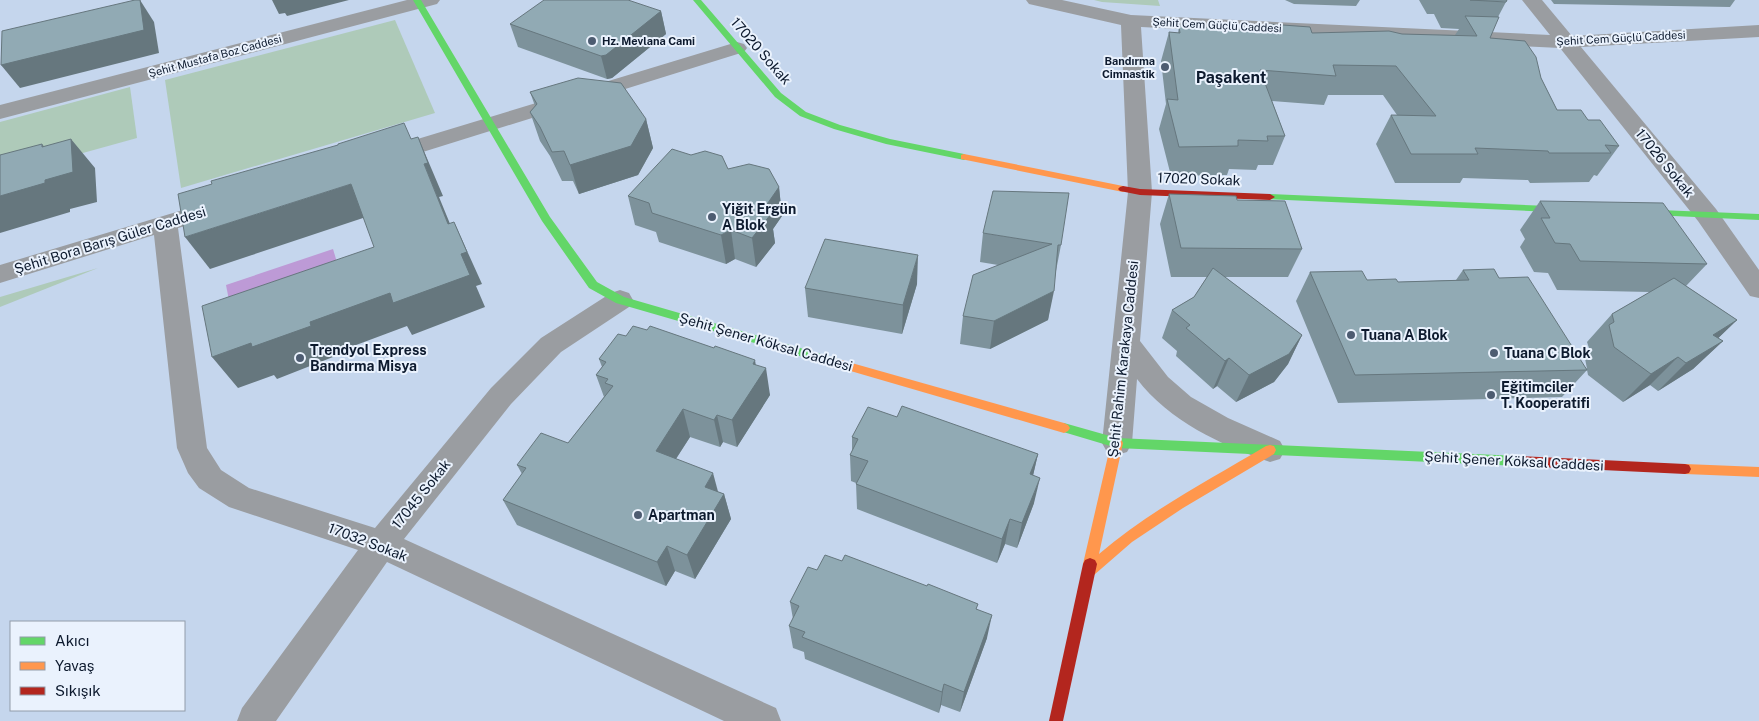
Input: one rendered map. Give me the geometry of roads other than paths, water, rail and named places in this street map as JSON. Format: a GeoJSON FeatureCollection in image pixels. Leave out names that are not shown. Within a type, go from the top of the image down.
{"type":"FeatureCollection","features":[{"type":"Feature","properties":{"kind":"main road","name":"17020 Sokak"},"geometry":{"type":"LineString","coordinates":[[697,0],[778,95],[803,114],[838,127],[889,142],[1140,192],[1588,210]]}},
{"type":"Feature","properties":{"kind":"main road","name":"Şehit Şener Köksal Caddesi"},"geometry":{"type":"LineString","coordinates":[[422,1],[490,124],[546,219],[593,285],[620,300],[1117,443],[1759,472]]}},
{"type":"Feature","properties":{"kind":"main road"},"geometry":{"type":"LineString","coordinates":[[1618,212],[1759,217]]}},
{"type":"Feature","properties":{"kind":"main road","name":"Şehit Rahim Karakaya Caddesi"},"geometry":{"type":"LineString","coordinates":[[1056,721],[1117,443]]}},
{"type":"Feature","properties":{"kind":"main road"},"geometry":{"type":"LineString","coordinates":[[1089,571],[1127,538],[1179,504],[1270,450]]}},
{"type":"Feature","properties":{"kind":"street","name":"Şehit Cem Güçlü Caddesi"},"geometry":{"type":"LineString","coordinates":[[1036,0],[1131,20],[1565,42],[1759,31]]}},
{"type":"Feature","properties":{"kind":"street","name":"17026 Sokak"},"geometry":{"type":"LineString","coordinates":[[1532,0],[1707,216],[1759,289]]}},
{"type":"Feature","properties":{"kind":"street","name":"Şehit Mustafa Boz Caddesi"},"geometry":{"type":"LineString","coordinates":[[0,112],[422,1]]}},
{"type":"Feature","properties":{"kind":"street","name":"Şehit Rahim Karakaya Caddesi"},"geometry":{"type":"LineString","coordinates":[[1117,443],[1140,192],[1131,20]]}},
{"type":"Feature","properties":{"kind":"street"},"geometry":{"type":"LineString","coordinates":[[368,162],[737,48]]}},
{"type":"Feature","properties":{"kind":"street","name":"Şehit Bora Barış Güler Caddesi"},"geometry":{"type":"LineString","coordinates":[[0,274],[201,212]]}},
{"type":"Feature","properties":{"kind":"street","name":"17032 Sokak"},"geometry":{"type":"LineString","coordinates":[[165,223],[192,448],[199,464],[210,479],[240,498],[381,544],[763,721]]}},
{"type":"Feature","properties":{"kind":"street","name":"17045 Sokak"},"geometry":{"type":"LineString","coordinates":[[255,721],[381,544],[501,396],[551,345],[620,300]]}},
{"type":"Feature","properties":{"kind":"street","name":"Şehit Şener Köksal Caddesi"},"geometry":{"type":"LineString","coordinates":[[1126,343],[1153,379],[1171,398],[1206,420],[1270,450]]}},
{"type":"Feature","properties":{"kind":"place","name":"Hz. Mevlana Cami"},"geometry":{"type":"Point","coordinates":[592,41]}},
{"type":"Feature","properties":{"kind":"place","name":"Bandırma Cimnastik"},"geometry":{"type":"Point","coordinates":[1165,67]}},
{"type":"Feature","properties":{"kind":"place","name":"Yiğit Ergün A Blok"},"geometry":{"type":"Point","coordinates":[712,217]}},
{"type":"Feature","properties":{"kind":"place","name":"Tuana A Blok"},"geometry":{"type":"Point","coordinates":[1351,335]}},
{"type":"Feature","properties":{"kind":"place","name":"Tuana C Blok"},"geometry":{"type":"Point","coordinates":[1494,353]}},
{"type":"Feature","properties":{"kind":"place","name":"Trendyol Express Bandırma Misya"},"geometry":{"type":"Point","coordinates":[300,358]}},
{"type":"Feature","properties":{"kind":"place","name":"Eğitimciler T. Kooperatifi"},"geometry":{"type":"Point","coordinates":[1491,395]}},
{"type":"Feature","properties":{"kind":"place","name":"Apartman"},"geometry":{"type":"Point","coordinates":[638,515]}},
{"type":"Feature","properties":{"kind":"district","name":"Paşakent"},"geometry":{"type":"Point","coordinates":[1231,77]}}]}
